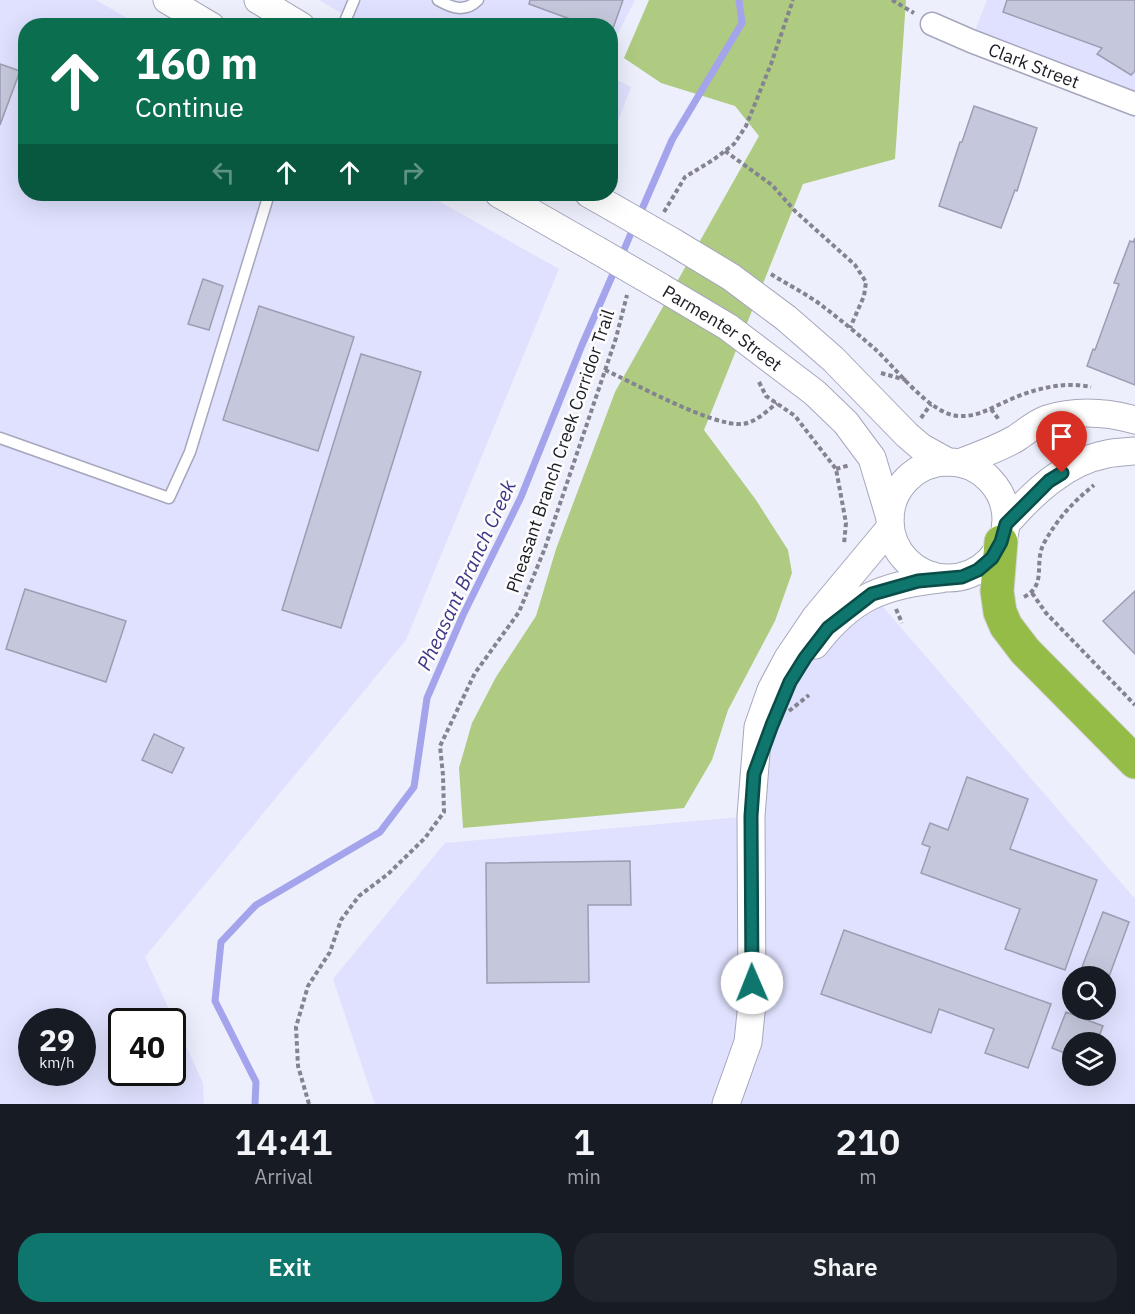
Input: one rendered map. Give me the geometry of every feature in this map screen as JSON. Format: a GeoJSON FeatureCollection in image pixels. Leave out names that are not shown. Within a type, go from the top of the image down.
{"type":"FeatureCollection","features":[{"type":"Feature","properties":{"kind":"highway"},"geometry":{"type":"LineString","coordinates":[[1003,533],[997,591],[1000,612],[1006,626],[1025,651],[1135,762]]}},
{"type":"Feature","properties":{"kind":"street"},"geometry":{"type":"LineString","coordinates":[[167,0],[197,18]]}},
{"type":"Feature","properties":{"kind":"street"},"geometry":{"type":"LineString","coordinates":[[258,0],[288,18]]}},
{"type":"Feature","properties":{"kind":"street","name":"Clark Street"},"geometry":{"type":"LineString","coordinates":[[932,24],[1135,104]]}},
{"type":"Feature","properties":{"kind":"street","name":"Parmenter Street"},"geometry":{"type":"LineString","coordinates":[[511,201],[728,327],[815,393],[846,423],[872,458],[890,523]]}},
{"type":"Feature","properties":{"kind":"street"},"geometry":{"type":"LineString","coordinates":[[601,201],[731,277],[786,318],[833,359],[921,447],[953,462],[975,468],[988,478],[998,492],[1004,507],[1003,533]]}},
{"type":"Feature","properties":{"kind":"street"},"geometry":{"type":"LineString","coordinates":[[944,578],[928,575],[914,568],[894,543],[890,523],[893,500],[901,485],[914,472],[930,465],[953,462],[1014,440],[1044,420],[1063,416],[1104,414],[1135,420]]}},
{"type":"Feature","properties":{"kind":"street"},"geometry":{"type":"LineString","coordinates":[[754,774],[790,682],[828,628],[872,594],[918,581],[962,577],[978,570],[992,558],[1003,533],[1049,481],[1076,464],[1106,454],[1135,451]]}},
{"type":"Feature","properties":{"kind":"street"},"geometry":{"type":"LineString","coordinates":[[726,1104],[748,1042],[752,1003],[751,816],[758,727],[771,690],[788,658],[814,618],[890,523]]}},
{"type":"Feature","properties":{"kind":"lane"},"geometry":{"type":"LineString","coordinates":[[346,18],[354,0]]}},
{"type":"Feature","properties":{"kind":"lane"},"geometry":{"type":"LineString","coordinates":[[438,0],[454,9],[466,8],[478,0]]}},
{"type":"Feature","properties":{"kind":"lane"},"geometry":{"type":"LineString","coordinates":[[0,438],[169,498],[190,452],[267,201]]}},
{"type":"Feature","properties":{"kind":"path"},"geometry":{"type":"LineString","coordinates":[[662,216],[685,177],[734,144],[746,126],[793,0]]}},
{"type":"Feature","properties":{"kind":"path"},"geometry":{"type":"LineString","coordinates":[[725,151],[772,185],[795,211],[855,265],[866,282],[864,296],[850,328],[931,404],[955,416],[969,417],[1008,400],[1053,386],[1077,384],[1094,388]]}},
{"type":"Feature","properties":{"kind":"path","name":"Pheasant Branch Creek Corridor Trail"},"geometry":{"type":"LineString","coordinates":[[309,1104],[298,1066],[296,1027],[308,986],[330,952],[341,920],[359,896],[388,874],[425,838],[444,812],[440,746],[475,673],[519,612],[545,548],[605,370],[627,294]]}},
{"type":"Feature","properties":{"kind":"path"},"geometry":{"type":"LineString","coordinates":[[605,370],[722,422],[743,424],[763,415],[777,403]]}},
{"type":"Feature","properties":{"kind":"path"},"geometry":{"type":"LineString","coordinates":[[766,396],[795,416],[836,469],[846,523],[844,546]]}},
{"type":"Feature","properties":{"kind":"path"},"geometry":{"type":"LineString","coordinates":[[1023,598],[1034,592],[1038,583],[1040,552],[1045,541],[1069,505],[1101,479]]}},
{"type":"Feature","properties":{"kind":"path"},"geometry":{"type":"LineString","coordinates":[[1032,593],[1046,613],[1135,705]]}},
{"type":"Feature","properties":{"kind":"shaded area"},"geometry":{"type":"Polygon","coordinates":[[[0,0],[96,0],[127,18],[18,18],[18,201],[438,201],[559,269],[406,640],[145,957],[168,1008],[108,1008],[108,1086],[186,1086],[186,1046],[203,1083],[204,1104],[0,1104],[0,0]]]}},
{"type":"Feature","properties":{"kind":"shaded area"},"geometry":{"type":"Polygon","coordinates":[[[319,0],[635,0],[618,33],[618,18],[350,18],[319,0]]]}},
{"type":"Feature","properties":{"kind":"shaded area"},"geometry":{"type":"Polygon","coordinates":[[[987,0],[1135,0],[1135,104],[971,41],[987,0]]]}},
{"type":"Feature","properties":{"kind":"shaded area"},"geometry":{"type":"Polygon","coordinates":[[[618,80],[631,87],[618,121],[618,80]]]}},
{"type":"Feature","properties":{"kind":"shaded area"},"geometry":{"type":"Polygon","coordinates":[[[872,594],[1135,899],[1135,1104],[375,1104],[333,979],[445,843],[751,816],[772,725],[791,682],[805,658],[828,628],[872,594]]]}},
{"type":"Feature","properties":{"kind":"green space"},"geometry":{"type":"Polygon","coordinates":[[[649,0],[906,0],[895,159],[803,184],[704,430],[756,500],[788,550],[792,573],[775,621],[728,710],[712,760],[684,808],[463,828],[459,768],[472,723],[496,677],[536,616],[556,549],[615,392],[759,136],[735,106],[661,83],[624,58],[649,0]]]}},
{"type":"Feature","properties":{"kind":"building"},"geometry":{"type":"Polygon","coordinates":[[[530,0],[623,0],[617,18],[567,18],[529,4],[530,0]]]}},
{"type":"Feature","properties":{"kind":"building"},"geometry":{"type":"Polygon","coordinates":[[[1007,0],[1135,0],[1135,71],[1131,75],[1097,54],[1102,48],[1003,12],[1007,0]]]}},
{"type":"Feature","properties":{"kind":"building"},"geometry":{"type":"Polygon","coordinates":[[[0,64],[18,70],[18,76],[0,125],[0,64]]]}},
{"type":"Feature","properties":{"kind":"building"},"geometry":{"type":"Polygon","coordinates":[[[974,106],[1037,128],[1017,191],[1015,190],[1001,228],[939,206],[974,106]]]}},
{"type":"Feature","properties":{"kind":"building"},"geometry":{"type":"Polygon","coordinates":[[[1135,238],[1135,385],[1087,366],[1119,284],[1114,283],[1130,241],[1133,242],[1135,238]]]}},
{"type":"Feature","properties":{"kind":"building"},"geometry":{"type":"Polygon","coordinates":[[[203,279],[223,286],[209,330],[188,324],[203,279]]]}},
{"type":"Feature","properties":{"kind":"building"},"geometry":{"type":"Polygon","coordinates":[[[259,306],[354,337],[318,451],[223,420],[259,306]]]}},
{"type":"Feature","properties":{"kind":"building"},"geometry":{"type":"Polygon","coordinates":[[[361,354],[421,372],[341,628],[282,610],[361,354]]]}},
{"type":"Feature","properties":{"kind":"building"},"geometry":{"type":"Polygon","coordinates":[[[25,589],[126,621],[106,682],[6,649],[25,589]]]}},
{"type":"Feature","properties":{"kind":"building"},"geometry":{"type":"Polygon","coordinates":[[[1135,591],[1135,654],[1103,621],[1135,591]]]}},
{"type":"Feature","properties":{"kind":"building"},"geometry":{"type":"Polygon","coordinates":[[[154,734],[184,748],[172,773],[142,760],[154,734]]]}},
{"type":"Feature","properties":{"kind":"building"},"geometry":{"type":"Polygon","coordinates":[[[967,777],[1028,799],[1010,849],[1097,880],[1066,966],[1062,966],[1062,969],[1005,949],[1020,909],[921,873],[930,847],[922,844],[930,823],[948,830],[967,777]]]}},
{"type":"Feature","properties":{"kind":"building"},"geometry":{"type":"Polygon","coordinates":[[[630,861],[631,905],[588,905],[589,982],[487,983],[486,863],[630,861]]]}},
{"type":"Feature","properties":{"kind":"building"},"geometry":{"type":"Polygon","coordinates":[[[1103,912],[1129,922],[1113,966],[1082,966],[1103,912]]]}},
{"type":"Feature","properties":{"kind":"building"},"geometry":{"type":"Polygon","coordinates":[[[844,930],[1051,1004],[1028,1068],[985,1053],[994,1029],[939,1009],[931,1033],[821,994],[844,930]]]}},
{"type":"Feature","properties":{"kind":"building"},"geometry":{"type":"Polygon","coordinates":[[[1063,1020],[1087,1020],[1103,1026],[1101,1032],[1062,1032],[1062,1052],[1052,1048],[1063,1020]]]}},
{"type":"Feature","properties":{"kind":"waterway","name":"Pheasant Branch Creek"},"geometry":{"type":"LineString","coordinates":[[639,216],[672,140],[742,23],[739,0]]}},
{"type":"Feature","properties":{"kind":"waterway","name":"Pheasant Branch Creek"},"geometry":{"type":"LineString","coordinates":[[621,257],[634,226]]}},
{"type":"Feature","properties":{"kind":"waterway","name":"Pheasant Branch Creek"},"geometry":{"type":"LineString","coordinates":[[255,1104],[256,1082],[215,1001],[221,942],[256,905],[380,832],[414,787],[427,698],[463,615],[521,497],[616,267]]}},
{"type":"Feature","properties":{"kind":"route"},"geometry":{"type":"LineString","coordinates":[[752,983],[751,816],[754,774],[790,682],[828,628],[872,594],[918,581],[962,577],[978,570],[992,558],[1001,542],[1006,524],[1018,510],[1049,481],[1062,473]]}}]}
